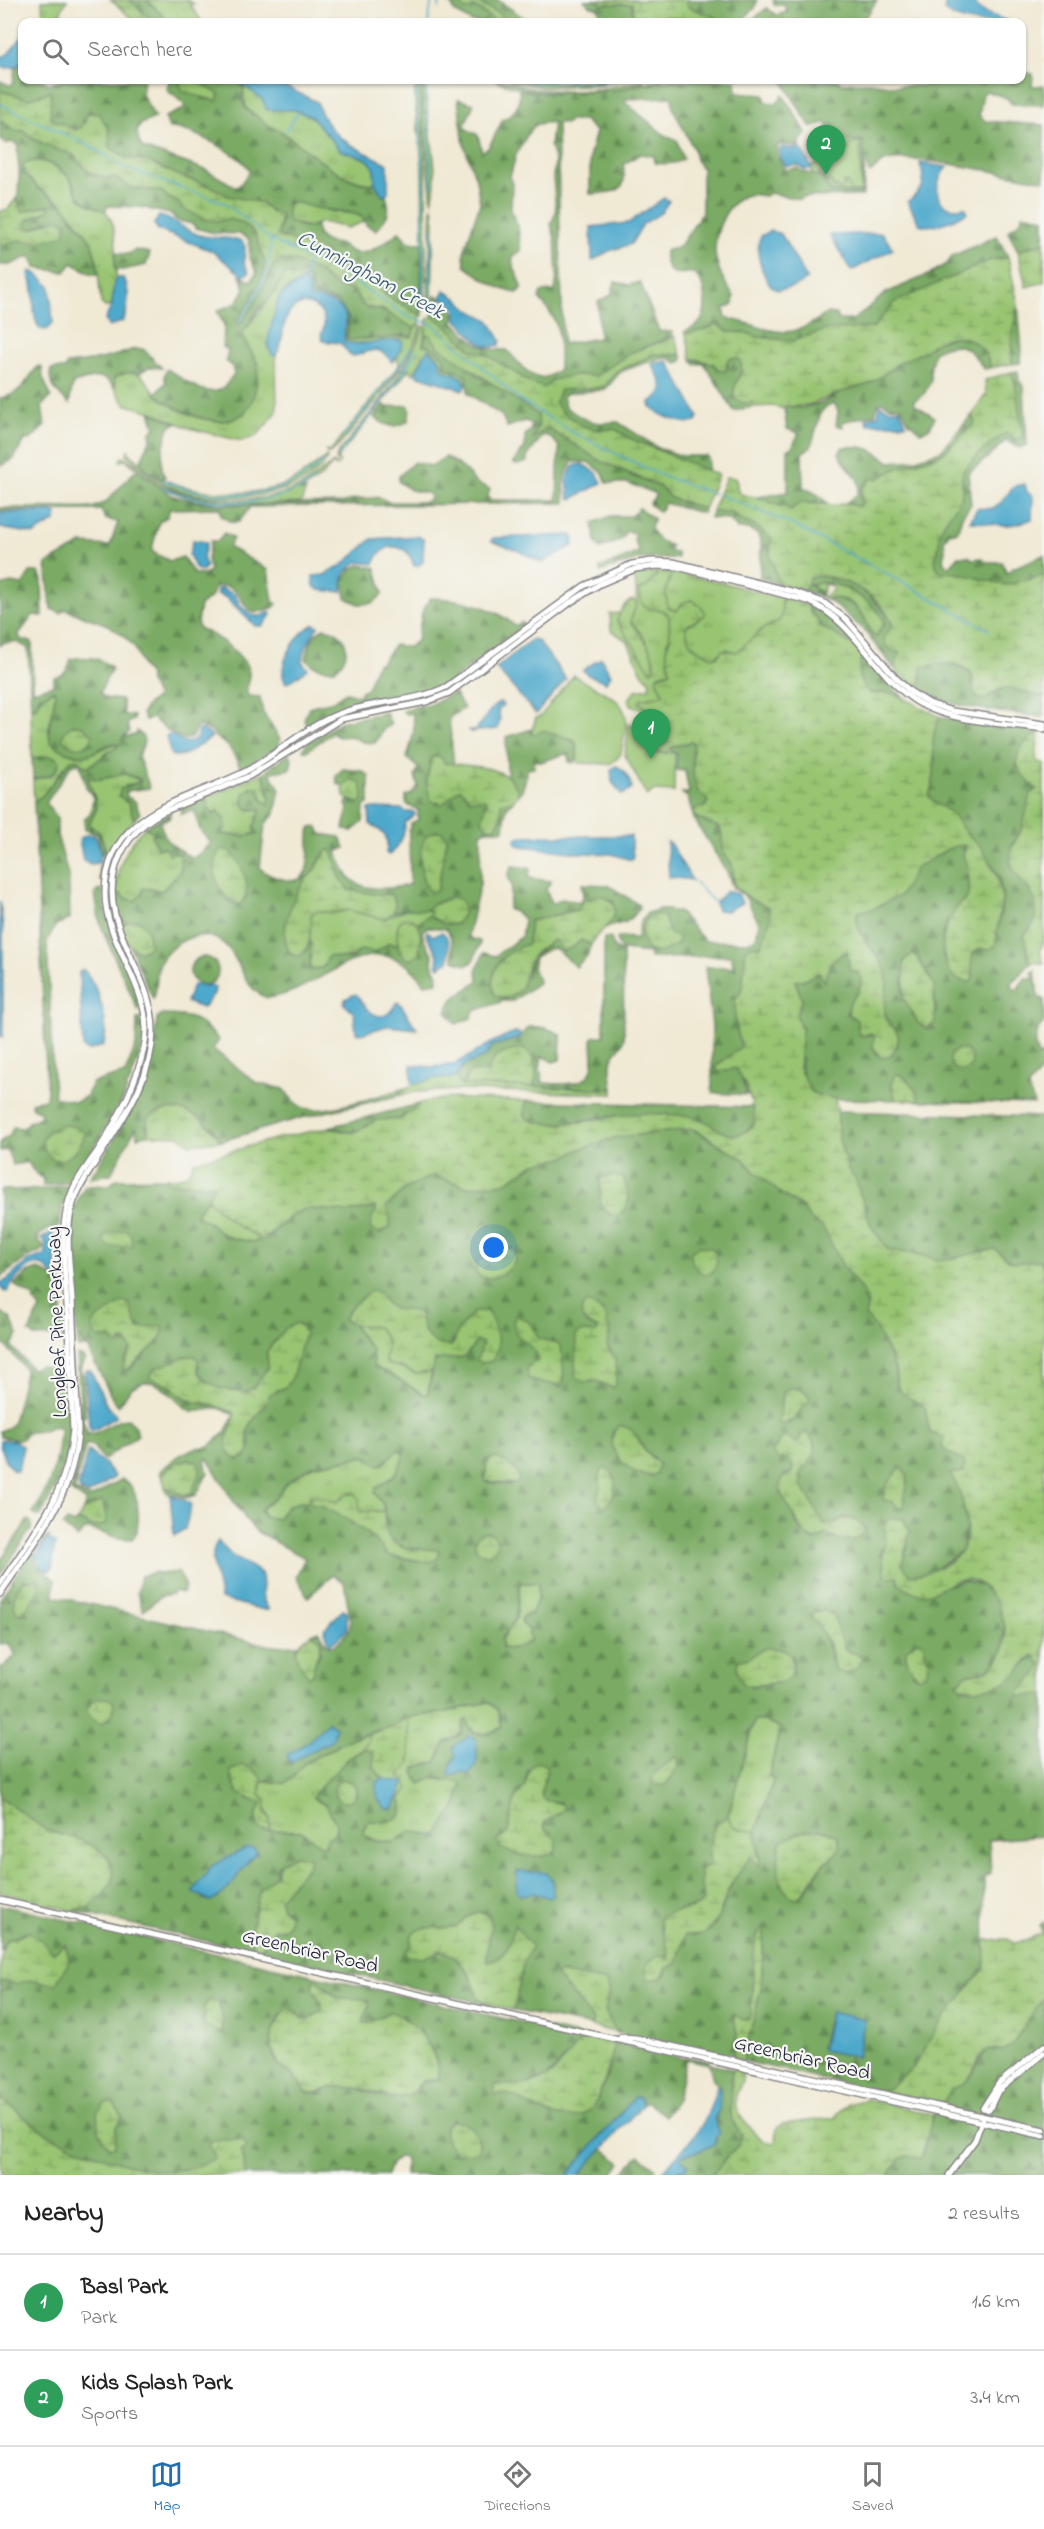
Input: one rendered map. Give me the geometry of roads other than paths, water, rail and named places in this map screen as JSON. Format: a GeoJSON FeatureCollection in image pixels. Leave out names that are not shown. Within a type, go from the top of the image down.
{"type":"FeatureCollection","features":[{"type":"Feature","properties":{"kind":"main road","name":"Longleaf Pine Parkway"},"geometry":{"type":"LineString","coordinates":[[0,1584],[56,1499],[70,1459],[73,1430],[66,1211],[73,1189],[120,1114],[134,1082],[146,1039],[143,1003],[110,928],[105,903],[109,866],[127,833],[140,819],[158,807],[247,770],[330,717],[356,708],[424,696],[446,687],[567,597],[597,579],[626,567],[652,561],[685,563],[811,597],[852,626],[896,678],[929,704],[952,711],[1044,724]]}},
{"type":"Feature","properties":{"kind":"main road","name":"Longleaf Pine Parkway"},"geometry":{"type":"LineString","coordinates":[[0,1594],[60,1501],[72,1475],[76,1458],[78,1430],[67,1244],[74,1201],[129,1111],[148,1057],[152,1038],[149,1002],[116,926],[112,902],[116,868],[121,853],[132,837],[149,820],[250,776],[333,723],[357,714],[426,702],[449,693],[571,602],[600,584],[621,574],[657,566],[678,567],[808,601],[829,609],[847,626],[902,691],[928,708],[949,715],[1044,729]]}},
{"type":"Feature","properties":{"kind":"main road"},"geometry":{"type":"LineString","coordinates":[[600,584],[603,578],[626,567]]}},
{"type":"Feature","properties":{"kind":"main road","name":"Greenbriar Road"},"geometry":{"type":"LineString","coordinates":[[0,1900],[668,2051],[982,2119]]}},
{"type":"Feature","properties":{"kind":"main road"},"geometry":{"type":"LineString","coordinates":[[1044,2046],[999,2083],[983,2108],[988,2110],[998,2091],[1044,2053]]}},
{"type":"Feature","properties":{"kind":"main road"},"geometry":{"type":"LineString","coordinates":[[982,2119],[1044,2130]]}},
{"type":"Feature","properties":{"kind":"main road"},"geometry":{"type":"LineString","coordinates":[[982,2119],[1044,2136]]}},
{"type":"Feature","properties":{"kind":"main road"},"geometry":{"type":"LineString","coordinates":[[949,2175],[975,2140],[982,2119]]}},
{"type":"Feature","properties":{"kind":"water"},"geometry":{"type":"Polygon","coordinates":[[[946,0],[972,0],[982,11],[999,18],[956,18],[944,11],[946,0]]]}},
{"type":"Feature","properties":{"kind":"water"},"geometry":{"type":"Polygon","coordinates":[[[18,42],[18,65],[5,68],[0,64],[0,58],[8,54],[18,42]]]}},
{"type":"Feature","properties":{"kind":"water"},"geometry":{"type":"Polygon","coordinates":[[[241,84],[280,84],[317,102],[329,126],[345,141],[388,164],[386,196],[383,196],[375,183],[374,167],[367,159],[340,150],[312,117],[294,110],[267,110],[262,99],[241,84]]]}},
{"type":"Feature","properties":{"kind":"water"},"geometry":{"type":"Polygon","coordinates":[[[782,147],[793,149],[800,147],[812,168],[805,170],[798,165],[786,166],[781,160],[782,147]]]}},
{"type":"Feature","properties":{"kind":"water"},"geometry":{"type":"Polygon","coordinates":[[[920,163],[947,167],[939,182],[938,196],[947,206],[965,207],[968,212],[938,225],[919,224],[908,202],[923,185],[920,163]]]}},
{"type":"Feature","properties":{"kind":"water"},"geometry":{"type":"Polygon","coordinates":[[[664,198],[669,201],[661,213],[643,224],[631,244],[609,251],[592,261],[591,227],[628,223],[664,198]]]}},
{"type":"Feature","properties":{"kind":"water"},"geometry":{"type":"Polygon","coordinates":[[[159,216],[198,235],[242,241],[245,247],[244,262],[249,273],[243,276],[212,251],[158,230],[154,224],[159,216]]]}},
{"type":"Feature","properties":{"kind":"water"},"geometry":{"type":"Polygon","coordinates":[[[770,231],[781,234],[807,279],[800,284],[777,290],[767,281],[758,249],[761,236],[770,231]]]}},
{"type":"Feature","properties":{"kind":"water"},"geometry":{"type":"Polygon","coordinates":[[[882,233],[893,249],[851,271],[830,235],[882,233]]]}},
{"type":"Feature","properties":{"kind":"water"},"geometry":{"type":"Polygon","coordinates":[[[30,271],[36,273],[50,286],[53,323],[46,330],[40,329],[35,317],[30,271]]]}},
{"type":"Feature","properties":{"kind":"water"},"geometry":{"type":"Polygon","coordinates":[[[117,278],[123,278],[126,282],[127,306],[123,321],[109,327],[105,320],[112,305],[114,281],[117,278]]]}},
{"type":"Feature","properties":{"kind":"water"},"geometry":{"type":"Polygon","coordinates":[[[303,280],[308,284],[310,297],[334,304],[343,311],[346,316],[345,342],[359,344],[400,340],[403,343],[398,356],[392,362],[381,352],[372,350],[351,356],[340,343],[323,341],[321,335],[324,318],[316,307],[309,304],[303,304],[290,312],[285,322],[278,351],[275,356],[272,355],[267,344],[278,299],[284,292],[303,280]]]}},
{"type":"Feature","properties":{"kind":"water"},"geometry":{"type":"Polygon","coordinates":[[[444,290],[468,309],[489,320],[501,341],[499,345],[493,347],[481,344],[471,335],[457,320],[454,306],[441,298],[444,290]]]}},
{"type":"Feature","properties":{"kind":"water"},"geometry":{"type":"Polygon","coordinates":[[[428,349],[439,358],[443,370],[463,378],[466,385],[463,390],[416,375],[428,349]]]}},
{"type":"Feature","properties":{"kind":"water"},"geometry":{"type":"Polygon","coordinates":[[[668,361],[698,416],[696,422],[672,419],[651,407],[650,402],[661,393],[662,388],[652,364],[668,361]]]}},
{"type":"Feature","properties":{"kind":"water"},"geometry":{"type":"Polygon","coordinates":[[[880,405],[889,409],[900,409],[906,424],[867,424],[866,419],[878,415],[880,405]]]}},
{"type":"Feature","properties":{"kind":"water"},"geometry":{"type":"Polygon","coordinates":[[[582,464],[597,473],[602,483],[572,499],[569,498],[567,479],[573,466],[582,464]]]}},
{"type":"Feature","properties":{"kind":"water"},"geometry":{"type":"Polygon","coordinates":[[[1025,484],[1027,492],[1033,496],[1032,519],[1009,525],[970,521],[977,508],[992,508],[1000,504],[1015,486],[1025,484]]]}},
{"type":"Feature","properties":{"kind":"water"},"geometry":{"type":"Polygon","coordinates":[[[52,512],[57,514],[56,521],[34,534],[0,528],[0,513],[52,512]]]}},
{"type":"Feature","properties":{"kind":"water"},"geometry":{"type":"Polygon","coordinates":[[[571,535],[574,545],[542,563],[491,541],[493,538],[571,535]]]}},
{"type":"Feature","properties":{"kind":"water"},"geometry":{"type":"Polygon","coordinates":[[[418,536],[424,540],[423,562],[417,566],[414,566],[406,551],[389,547],[379,554],[374,564],[357,562],[348,569],[343,578],[342,592],[318,590],[314,586],[313,576],[324,575],[341,566],[372,539],[418,536]]]}},
{"type":"Feature","properties":{"kind":"water"},"geometry":{"type":"Polygon","coordinates":[[[193,540],[207,542],[203,557],[206,566],[203,571],[196,569],[189,555],[193,540]]]}},
{"type":"Feature","properties":{"kind":"water"},"geometry":{"type":"Polygon","coordinates":[[[221,588],[235,595],[241,606],[253,616],[262,616],[270,612],[271,615],[263,626],[255,626],[227,598],[217,594],[217,589],[221,588]]]}},
{"type":"Feature","properties":{"kind":"water"},"geometry":{"type":"Polygon","coordinates":[[[314,624],[318,626],[302,659],[308,669],[288,683],[285,682],[283,666],[290,649],[301,634],[314,624]]]}},
{"type":"Feature","properties":{"kind":"water"},"geometry":{"type":"Polygon","coordinates":[[[532,639],[538,641],[566,679],[536,714],[496,668],[532,639]]]}},
{"type":"Feature","properties":{"kind":"water"},"geometry":{"type":"Polygon","coordinates":[[[601,658],[611,675],[606,682],[588,675],[583,670],[601,658]]]}},
{"type":"Feature","properties":{"kind":"water"},"geometry":{"type":"Polygon","coordinates":[[[500,702],[503,705],[498,710],[500,718],[498,729],[470,732],[469,730],[475,731],[492,708],[500,702]]]}},
{"type":"Feature","properties":{"kind":"water"},"geometry":{"type":"Polygon","coordinates":[[[201,729],[211,735],[211,738],[187,754],[171,755],[166,736],[172,734],[181,741],[190,742],[197,738],[198,730],[201,729]]]}},
{"type":"Feature","properties":{"kind":"water"},"geometry":{"type":"Polygon","coordinates":[[[616,766],[629,779],[632,789],[622,795],[612,782],[611,770],[616,766]]]}},
{"type":"Feature","properties":{"kind":"water"},"geometry":{"type":"Polygon","coordinates":[[[369,809],[402,809],[406,812],[414,812],[415,815],[405,823],[401,841],[389,855],[386,853],[387,843],[384,835],[370,824],[369,809]]]}},
{"type":"Feature","properties":{"kind":"water"},"geometry":{"type":"Polygon","coordinates":[[[86,835],[94,835],[100,853],[99,863],[90,864],[83,860],[79,839],[86,835]]]}},
{"type":"Feature","properties":{"kind":"water"},"geometry":{"type":"Polygon","coordinates":[[[521,836],[631,836],[633,857],[632,860],[611,854],[579,853],[520,846],[515,840],[521,836]]]}},
{"type":"Feature","properties":{"kind":"water"},"geometry":{"type":"Polygon","coordinates":[[[667,842],[670,843],[692,880],[669,877],[667,842]]]}},
{"type":"Feature","properties":{"kind":"water"},"geometry":{"type":"Polygon","coordinates":[[[726,891],[738,894],[742,903],[727,911],[717,910],[715,903],[726,891]]]}},
{"type":"Feature","properties":{"kind":"water"},"geometry":{"type":"Polygon","coordinates":[[[0,901],[3,926],[3,1037],[0,1036],[0,901]]]}},
{"type":"Feature","properties":{"kind":"water"},"geometry":{"type":"Polygon","coordinates":[[[427,931],[434,936],[442,932],[448,941],[449,961],[439,967],[438,955],[426,934],[427,931]]]}},
{"type":"Feature","properties":{"kind":"water"},"geometry":{"type":"Polygon","coordinates":[[[83,969],[98,995],[105,1028],[103,1046],[88,1051],[83,1048],[79,972],[83,969]]]}},
{"type":"Feature","properties":{"kind":"water"},"geometry":{"type":"Polygon","coordinates":[[[193,985],[215,988],[214,994],[203,1008],[186,1002],[193,985]]]}},
{"type":"Feature","properties":{"kind":"water"},"geometry":{"type":"Polygon","coordinates":[[[355,994],[371,1012],[381,1016],[386,1015],[399,1002],[417,1029],[387,1026],[361,1034],[356,1033],[354,1013],[344,1004],[345,999],[355,994]]]}},
{"type":"Feature","properties":{"kind":"water"},"geometry":{"type":"Polygon","coordinates":[[[516,1032],[520,1034],[520,1038],[492,1046],[485,1057],[464,1065],[455,1078],[436,1078],[416,1084],[412,1082],[411,1065],[445,1066],[467,1058],[500,1038],[516,1032]]]}},
{"type":"Feature","properties":{"kind":"water"},"geometry":{"type":"Polygon","coordinates":[[[52,1232],[55,1239],[56,1276],[42,1266],[31,1266],[21,1274],[7,1292],[3,1291],[0,1283],[7,1280],[28,1261],[46,1254],[46,1243],[41,1239],[52,1232]]]}},
{"type":"Feature","properties":{"kind":"water"},"geometry":{"type":"Polygon","coordinates":[[[87,1370],[91,1371],[107,1406],[117,1416],[92,1431],[89,1426],[85,1373],[87,1370]]]}},
{"type":"Feature","properties":{"kind":"water"},"geometry":{"type":"Polygon","coordinates":[[[0,1440],[15,1441],[23,1447],[18,1470],[14,1471],[6,1461],[0,1440]]]}},
{"type":"Feature","properties":{"kind":"water"},"geometry":{"type":"Polygon","coordinates":[[[88,1451],[104,1463],[115,1477],[89,1494],[78,1487],[88,1451]]]}},
{"type":"Feature","properties":{"kind":"water"},"geometry":{"type":"Polygon","coordinates":[[[170,1495],[189,1502],[191,1506],[185,1529],[174,1536],[170,1495]]]}},
{"type":"Feature","properties":{"kind":"water"},"geometry":{"type":"Polygon","coordinates":[[[49,1539],[55,1543],[52,1568],[49,1571],[42,1568],[36,1557],[49,1539]]]}},
{"type":"Feature","properties":{"kind":"water"},"geometry":{"type":"Polygon","coordinates":[[[218,1541],[231,1555],[261,1573],[262,1594],[269,1610],[220,1599],[213,1561],[218,1541]]]}},
{"type":"Feature","properties":{"kind":"water"},"geometry":{"type":"Polygon","coordinates":[[[343,1610],[347,1612],[347,1630],[330,1645],[324,1629],[343,1610]]]}},
{"type":"Feature","properties":{"kind":"water"},"geometry":{"type":"Polygon","coordinates":[[[328,1722],[336,1727],[333,1740],[290,1763],[287,1755],[308,1742],[328,1722]]]}},
{"type":"Feature","properties":{"kind":"water"},"geometry":{"type":"Polygon","coordinates":[[[469,1736],[476,1738],[476,1765],[470,1774],[463,1772],[450,1776],[449,1772],[456,1755],[453,1747],[469,1736]]]}},
{"type":"Feature","properties":{"kind":"water"},"geometry":{"type":"Polygon","coordinates":[[[382,1779],[405,1782],[393,1809],[385,1808],[377,1798],[377,1782],[382,1779]]]}},
{"type":"Feature","properties":{"kind":"water"},"geometry":{"type":"Polygon","coordinates":[[[247,1848],[254,1848],[257,1853],[223,1894],[209,1901],[193,1891],[213,1865],[247,1848]]]}},
{"type":"Feature","properties":{"kind":"water"},"geometry":{"type":"Polygon","coordinates":[[[517,1871],[547,1873],[552,1880],[553,1896],[551,1898],[533,1893],[520,1895],[517,1892],[517,1871]]]}},
{"type":"Feature","properties":{"kind":"water"},"geometry":{"type":"Polygon","coordinates":[[[830,2012],[865,2020],[857,2057],[822,2050],[830,2012]]]}},
{"type":"Feature","properties":{"kind":"water"},"geometry":{"type":"Polygon","coordinates":[[[717,2086],[720,2088],[719,2110],[714,2119],[720,2133],[716,2136],[714,2144],[682,2155],[681,2159],[688,2164],[684,2171],[680,2169],[675,2175],[660,2175],[702,2125],[713,2102],[717,2086]]]}},
{"type":"Feature","properties":{"kind":"water"},"geometry":{"type":"Polygon","coordinates":[[[635,2097],[641,2098],[642,2105],[579,2175],[567,2175],[635,2097]]]}},
{"type":"Feature","properties":{"kind":"waterway"},"geometry":{"type":"LineString","coordinates":[[429,18],[432,0]]}},
{"type":"Feature","properties":{"kind":"waterway"},"geometry":{"type":"LineString","coordinates":[[439,8],[440,0]]}},
{"type":"Feature","properties":{"kind":"waterway"},"geometry":{"type":"LineString","coordinates":[[416,84],[423,170],[423,303]]}},
{"type":"Feature","properties":{"kind":"waterway"},"geometry":{"type":"LineString","coordinates":[[425,84],[432,187]]}},
{"type":"Feature","properties":{"kind":"waterway","name":"Cunningham Creek"},"geometry":{"type":"LineString","coordinates":[[0,104],[90,146],[125,168],[225,203],[271,240],[342,274],[408,317],[434,325],[520,400],[572,432],[660,475],[714,494]]}},
{"type":"Feature","properties":{"kind":"waterway"},"geometry":{"type":"LineString","coordinates":[[285,131],[298,113]]}},
{"type":"Feature","properties":{"kind":"waterway"},"geometry":{"type":"LineString","coordinates":[[431,298],[432,229]]}},
{"type":"Feature","properties":{"kind":"waterway"},"geometry":{"type":"LineString","coordinates":[[239,322],[262,284],[271,241]]}},
{"type":"Feature","properties":{"kind":"waterway"},"geometry":{"type":"LineString","coordinates":[[304,280],[309,259]]}},
{"type":"Feature","properties":{"kind":"waterway"},"geometry":{"type":"LineString","coordinates":[[343,437],[400,366],[411,347]]}},
{"type":"Feature","properties":{"kind":"waterway"},"geometry":{"type":"LineString","coordinates":[[340,455],[399,379],[417,350]]}},
{"type":"Feature","properties":{"kind":"waterway"},"geometry":{"type":"LineString","coordinates":[[164,480],[204,493],[247,494],[268,491],[288,484],[307,475],[323,462]]}},
{"type":"Feature","properties":{"kind":"waterway"},"geometry":{"type":"LineString","coordinates":[[162,487],[198,499],[240,502],[281,497],[315,480]]}},
{"type":"Feature","properties":{"kind":"waterway"},"geometry":{"type":"LineString","coordinates":[[720,495],[791,524],[989,630]]}},
{"type":"Feature","properties":{"kind":"waterway"},"geometry":{"type":"LineString","coordinates":[[692,880],[715,903]]}},
{"type":"Feature","properties":{"kind":"place","name":"Kids Splash Park"},"geometry":{"type":"Point","coordinates":[826,175]}},
{"type":"Feature","properties":{"kind":"place","name":"Basl Park"},"geometry":{"type":"Point","coordinates":[651,759]}}]}
